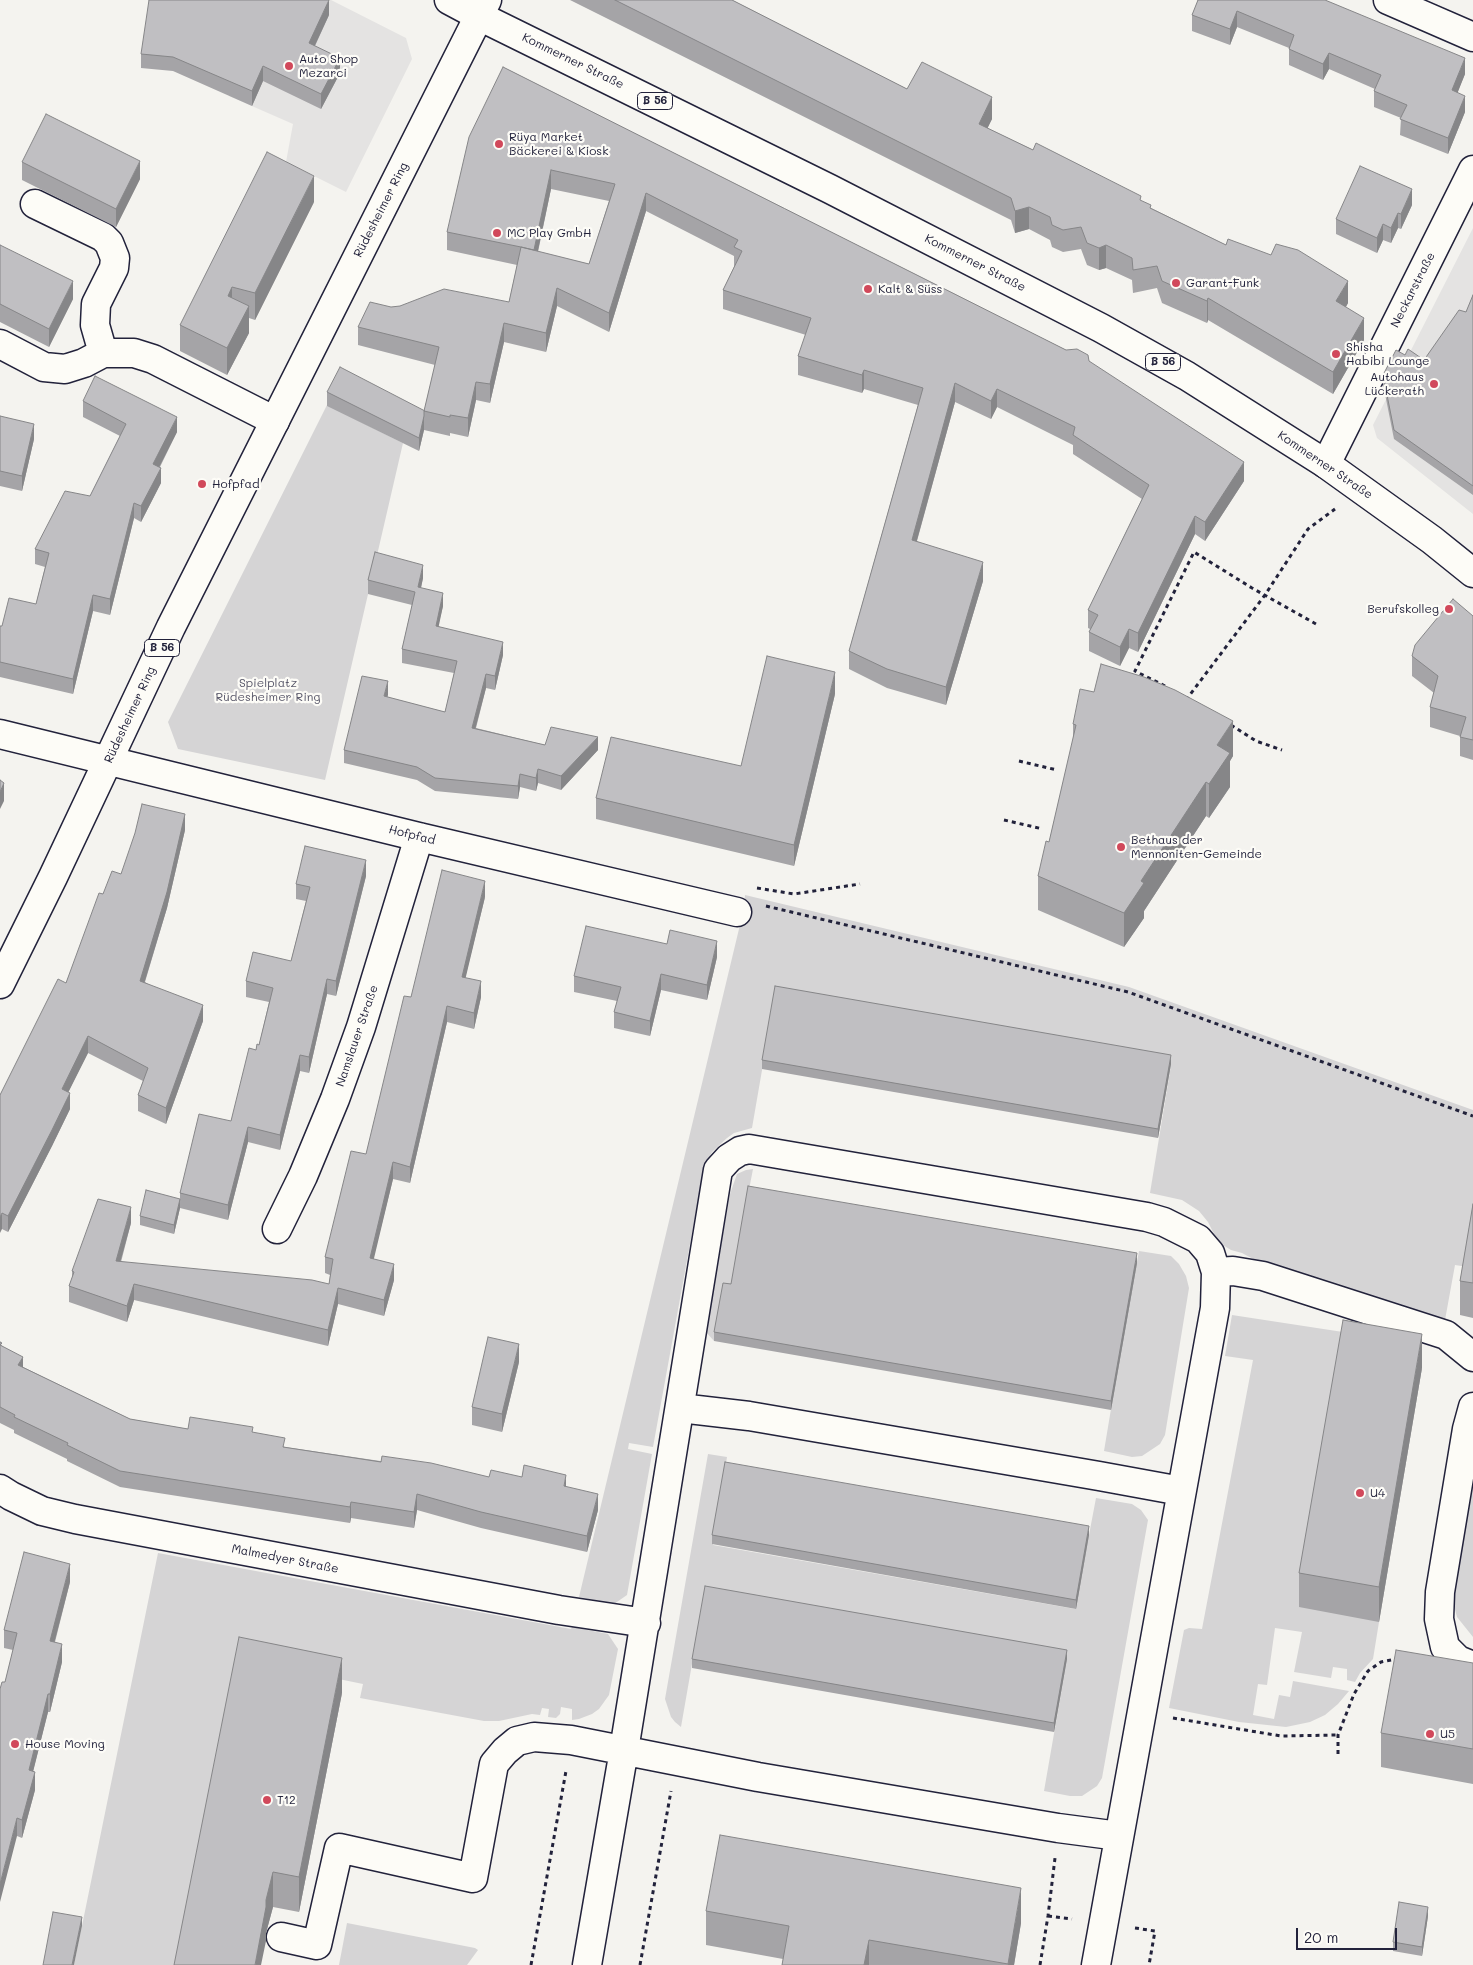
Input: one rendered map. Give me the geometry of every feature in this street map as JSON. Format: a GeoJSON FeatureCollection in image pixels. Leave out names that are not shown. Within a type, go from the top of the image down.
{"type":"FeatureCollection","features":[{"type":"Feature","properties":{"kind":"street","name":"Kommerner Straße"},"geometry":{"type":"LineString","coordinates":[[449,0],[483,8],[1101,328],[1187,376],[1326,464],[1432,540],[1473,573]]}},
{"type":"Feature","properties":{"kind":"street"},"geometry":{"type":"LineString","coordinates":[[1388,0],[1473,37]]}},
{"type":"Feature","properties":{"kind":"street","name":"Rüdesheimer Ring"},"geometry":{"type":"LineString","coordinates":[[0,984],[171,627],[483,8]]}},
{"type":"Feature","properties":{"kind":"street","name":"Neckarstraße"},"geometry":{"type":"LineString","coordinates":[[1326,464],[1473,170]]}},
{"type":"Feature","properties":{"kind":"street"},"geometry":{"type":"LineString","coordinates":[[35,204],[103,237],[109,243],[115,258],[114,268],[96,304],[95,325],[103,353]]}},
{"type":"Feature","properties":{"kind":"street"},"geometry":{"type":"LineString","coordinates":[[0,344],[44,367],[65,369],[84,363],[103,353],[134,353],[153,359],[275,421]]}},
{"type":"Feature","properties":{"kind":"street","name":"Hofpfad"},"geometry":{"type":"LineString","coordinates":[[0,734],[419,837],[737,912]]}},
{"type":"Feature","properties":{"kind":"street","name":"Namslauer Straße"},"geometry":{"type":"LineString","coordinates":[[277,1229],[303,1176],[335,1099],[361,1027],[419,837]]}},
{"type":"Feature","properties":{"kind":"street"},"geometry":{"type":"LineString","coordinates":[[586,1965],[646,1623],[718,1170],[729,1158],[740,1151],[749,1149],[1147,1217],[1164,1222],[1198,1239],[1210,1253],[1216,1272],[1215,1308],[1096,1965]]}},
{"type":"Feature","properties":{"kind":"street"},"geometry":{"type":"LineString","coordinates":[[1216,1272],[1233,1271],[1263,1276],[1446,1335],[1473,1357]]}},
{"type":"Feature","properties":{"kind":"street"},"geometry":{"type":"LineString","coordinates":[[1473,1407],[1467,1429],[1440,1592],[1439,1619],[1445,1647],[1458,1660],[1473,1666]]}},
{"type":"Feature","properties":{"kind":"street"},"geometry":{"type":"LineString","coordinates":[[680,1408],[778,1421],[1181,1491]]}},
{"type":"Feature","properties":{"kind":"street","name":"Malmedyer Straße"},"geometry":{"type":"LineString","coordinates":[[4,1499],[42,1511],[94,1523],[576,1612],[646,1623]]}},
{"type":"Feature","properties":{"kind":"street"},"geometry":{"type":"LineString","coordinates":[[281,1937],[318,1945],[339,1848],[473,1878],[494,1764],[517,1741],[534,1737],[571,1740],[676,1761],[1058,1828],[1119,1836]]}},
{"type":"Feature","properties":{"kind":"path"},"geometry":{"type":"LineString","coordinates":[[1183,704],[1265,595],[1308,529],[1362,490]]}},
{"type":"Feature","properties":{"kind":"path"},"geometry":{"type":"LineString","coordinates":[[1170,689],[1135,671],[1194,552],[1316,624]]}},
{"type":"Feature","properties":{"kind":"path"},"geometry":{"type":"LineString","coordinates":[[1187,698],[1195,702]]}},
{"type":"Feature","properties":{"kind":"path"},"geometry":{"type":"LineString","coordinates":[[1225,722],[1256,741],[1282,750]]}},
{"type":"Feature","properties":{"kind":"path"},"geometry":{"type":"LineString","coordinates":[[1019,761],[1057,770]]}},
{"type":"Feature","properties":{"kind":"path"},"geometry":{"type":"LineString","coordinates":[[1004,820],[1043,829]]}},
{"type":"Feature","properties":{"kind":"path"},"geometry":{"type":"LineString","coordinates":[[752,887],[794,894],[860,884]]}},
{"type":"Feature","properties":{"kind":"path"},"geometry":{"type":"LineString","coordinates":[[737,912],[744,901],[1128,992],[1473,1116]]}},
{"type":"Feature","properties":{"kind":"path"},"geometry":{"type":"LineString","coordinates":[[1338,1754],[1338,1735],[1354,1694],[1368,1671],[1381,1662],[1399,1658]]}},
{"type":"Feature","properties":{"kind":"path"},"geometry":{"type":"LineString","coordinates":[[1141,1712],[1280,1736],[1338,1735]]}},
{"type":"Feature","properties":{"kind":"path"},"geometry":{"type":"LineString","coordinates":[[532,1965],[571,1740]]}},
{"type":"Feature","properties":{"kind":"path"},"geometry":{"type":"LineString","coordinates":[[640,1965],[676,1761]]}},
{"type":"Feature","properties":{"kind":"path"},"geometry":{"type":"LineString","coordinates":[[1040,1965],[1048,1916],[1058,1828]]}},
{"type":"Feature","properties":{"kind":"shaded area"},"geometry":{"type":"Polygon","coordinates":[[[268,0],[331,0],[406,38],[412,59],[346,192],[286,162],[293,124],[229,96],[268,0]]]}},
{"type":"Feature","properties":{"kind":"shaded area","name":"Autohaus Lückerath"},"geometry":{"type":"Polygon","coordinates":[[[1473,228],[1473,514],[1377,438],[1373,425],[1473,228]]]}},
{"type":"Feature","properties":{"kind":"green space","name":"Spielplatz Rüdesheimer Ring"},"geometry":{"type":"Polygon","coordinates":[[[327,405],[403,443],[325,780],[178,749],[168,722],[327,405]]]}},
{"type":"Feature","properties":{"kind":"green space"},"geometry":{"type":"Polygon","coordinates":[[[745,895],[1129,987],[1473,1110],[1473,1239],[1468,1267],[1455,1265],[1445,1320],[1324,1283],[1257,1261],[1242,1253],[1231,1250],[1218,1242],[1208,1222],[1199,1211],[1182,1200],[1150,1193],[1171,1065],[775,995],[752,1128],[734,1133],[727,1138],[712,1152],[704,1167],[653,1447],[629,1443],[628,1449],[652,1454],[627,1595],[614,1604],[579,1597],[744,908],[745,895]]]}},
{"type":"Feature","properties":{"kind":"green space"},"geometry":{"type":"Polygon","coordinates":[[[753,1169],[748,1195],[1128,1311],[1139,1251],[1171,1256],[1179,1264],[1186,1276],[1189,1288],[1165,1435],[1160,1444],[1142,1456],[1132,1457],[1104,1451],[1119,1361],[723,1292],[714,1341],[706,1332],[730,1194],[737,1174],[753,1169]]]}},
{"type":"Feature","properties":{"kind":"green space"},"geometry":{"type":"Polygon","coordinates":[[[1232,1315],[1356,1334],[1379,1622],[1373,1659],[1360,1673],[1355,1682],[1347,1680],[1347,1669],[1333,1667],[1331,1678],[1294,1672],[1302,1632],[1275,1628],[1267,1685],[1258,1684],[1253,1715],[1274,1719],[1279,1695],[1290,1697],[1293,1681],[1349,1691],[1325,1715],[1310,1722],[1286,1727],[1239,1722],[1169,1708],[1184,1630],[1189,1628],[1202,1629],[1253,1360],[1225,1356],[1232,1315]]]}},
{"type":"Feature","properties":{"kind":"green space"},"geometry":{"type":"Polygon","coordinates":[[[708,1454],[727,1457],[713,1545],[1075,1609],[1096,1498],[1132,1504],[1141,1510],[1148,1520],[1102,1778],[1097,1786],[1082,1796],[1070,1796],[1044,1791],[1067,1659],[704,1595],[681,1727],[675,1722],[671,1717],[665,1699],[708,1454]]]}},
{"type":"Feature","properties":{"kind":"green space"},"geometry":{"type":"Polygon","coordinates":[[[1473,1467],[1473,1637],[1457,1617],[1451,1594],[1473,1467]]]}},
{"type":"Feature","properties":{"kind":"green space"},"geometry":{"type":"Polygon","coordinates":[[[158,1553],[571,1629],[572,1627],[608,1634],[618,1649],[609,1695],[599,1709],[579,1719],[572,1720],[572,1709],[561,1707],[560,1714],[556,1718],[548,1717],[549,1709],[542,1708],[540,1715],[532,1714],[499,1721],[484,1721],[360,1698],[363,1684],[270,1665],[181,1965],[74,1965],[158,1553]]]}},
{"type":"Feature","properties":{"kind":"green space"},"geometry":{"type":"Polygon","coordinates":[[[347,1923],[478,1950],[467,1965],[339,1965],[347,1923]]]}},
{"type":"Feature","properties":{"kind":"building"},"geometry":{"type":"Polygon","coordinates":[[[149,0],[329,0],[309,43],[340,58],[321,94],[263,66],[252,91],[173,57],[141,54],[149,0]]]}},
{"type":"Feature","properties":{"kind":"building"},"geometry":{"type":"Polygon","coordinates":[[[615,0],[732,0],[907,89],[922,62],[992,97],[979,124],[1033,150],[1036,143],[1141,196],[1140,200],[1151,205],[1150,208],[1226,245],[1228,239],[1271,255],[1276,244],[1298,250],[1348,281],[1336,301],[1364,318],[1333,372],[1208,298],[1207,301],[1162,281],[1157,266],[1133,270],[1132,258],[1106,245],[1099,248],[1087,243],[1081,227],[1063,230],[1052,225],[1050,217],[1029,207],[1015,211],[1011,198],[615,0]]]}},
{"type":"Feature","properties":{"kind":"building"},"geometry":{"type":"Polygon","coordinates":[[[1198,0],[1325,0],[1465,58],[1452,90],[1465,96],[1448,138],[1400,119],[1407,105],[1374,91],[1381,75],[1329,53],[1323,64],[1289,49],[1294,35],[1237,11],[1230,29],[1192,15],[1198,0]]]}},
{"type":"Feature","properties":{"kind":"building"},"geometry":{"type":"Polygon","coordinates":[[[503,67],[1066,350],[1077,349],[1088,355],[1089,361],[1244,462],[1205,522],[1195,516],[1138,633],[1129,629],[1120,647],[1089,632],[1098,615],[1088,610],[1149,485],[1073,435],[1075,427],[997,389],[991,401],[955,383],[912,540],[983,562],[946,687],[887,669],[849,651],[923,388],[864,370],[862,375],[798,356],[811,318],[723,290],[742,251],[734,247],[738,240],[646,193],[609,313],[557,288],[546,333],[504,323],[490,384],[476,382],[468,418],[450,415],[450,417],[424,411],[439,347],[358,327],[370,302],[391,307],[400,306],[444,289],[509,302],[521,247],[447,232],[469,137],[503,67]],[[551,170],[534,250],[521,247],[589,264],[615,184],[551,170]]]}},
{"type":"Feature","properties":{"kind":"building"},"geometry":{"type":"Polygon","coordinates":[[[46,114],[140,161],[116,209],[22,162],[46,114]]]}},
{"type":"Feature","properties":{"kind":"building"},"geometry":{"type":"Polygon","coordinates":[[[267,152],[314,176],[255,293],[232,287],[228,296],[249,306],[227,348],[180,325],[267,152]]]}},
{"type":"Feature","properties":{"kind":"building"},"geometry":{"type":"Polygon","coordinates":[[[1360,166],[1412,189],[1401,214],[1398,213],[1391,228],[1383,224],[1377,238],[1336,219],[1360,166]]]}},
{"type":"Feature","properties":{"kind":"building"},"geometry":{"type":"Polygon","coordinates":[[[0,245],[73,281],[49,329],[0,304],[0,245]]]}},
{"type":"Feature","properties":{"kind":"building","name":"Autohaus Lückerath"},"geometry":{"type":"Polygon","coordinates":[[[1473,295],[1473,486],[1394,430],[1383,375],[1396,350],[1405,355],[1408,349],[1424,360],[1459,310],[1466,312],[1473,295]]]}},
{"type":"Feature","properties":{"kind":"building"},"geometry":{"type":"Polygon","coordinates":[[[340,367],[425,411],[419,438],[327,392],[340,367]]]}},
{"type":"Feature","properties":{"kind":"building"},"geometry":{"type":"Polygon","coordinates":[[[95,376],[177,417],[153,464],[161,468],[141,506],[134,503],[110,599],[93,595],[73,679],[0,662],[0,626],[2,626],[9,598],[36,604],[49,553],[35,549],[65,491],[90,496],[126,424],[83,401],[95,376]]]}},
{"type":"Feature","properties":{"kind":"building"},"geometry":{"type":"Polygon","coordinates":[[[0,416],[34,424],[22,476],[0,471],[0,416]]]}},
{"type":"Feature","properties":{"kind":"building"},"geometry":{"type":"Polygon","coordinates":[[[375,552],[423,565],[418,587],[443,593],[436,626],[503,642],[495,676],[486,674],[472,728],[545,745],[551,727],[598,737],[561,776],[538,769],[536,778],[520,774],[518,786],[435,778],[417,767],[344,750],[362,676],[388,681],[384,696],[445,712],[457,661],[402,649],[415,592],[368,580],[375,552]]]}},
{"type":"Feature","properties":{"kind":"building"},"geometry":{"type":"Polygon","coordinates":[[[1453,599],[1473,616],[1473,740],[1460,737],[1466,717],[1430,707],[1438,676],[1412,656],[1415,645],[1453,599]]]}},
{"type":"Feature","properties":{"kind":"building"},"geometry":{"type":"Polygon","coordinates":[[[767,656],[835,672],[794,845],[596,798],[611,737],[741,766],[767,656]]]}},
{"type":"Feature","properties":{"kind":"building","name":"Bethaus der Mennoniten-Gemeinde"},"geometry":{"type":"Polygon","coordinates":[[[1101,664],[1144,677],[1175,690],[1233,721],[1217,745],[1230,753],[1209,784],[1206,782],[1141,881],[1144,883],[1124,913],[1038,876],[1046,841],[1049,842],[1076,725],[1073,724],[1080,689],[1094,692],[1101,664]]]}},
{"type":"Feature","properties":{"kind":"building"},"geometry":{"type":"Polygon","coordinates":[[[0,780],[4,783],[0,792],[0,780]]]}},
{"type":"Feature","properties":{"kind":"building"},"geometry":{"type":"Polygon","coordinates":[[[142,804],[185,814],[167,892],[140,981],[203,1005],[166,1108],[138,1095],[148,1068],[88,1036],[62,1089],[70,1093],[8,1216],[2,1213],[0,1217],[0,1095],[58,979],[66,983],[99,893],[103,894],[112,871],[121,874],[135,833],[142,804]]]}},
{"type":"Feature","properties":{"kind":"building"},"geometry":{"type":"Polygon","coordinates":[[[305,846],[366,860],[336,981],[327,979],[309,1057],[300,1055],[280,1135],[248,1127],[228,1205],[180,1193],[199,1114],[231,1121],[249,1048],[256,1050],[257,1044],[259,1045],[273,988],[246,981],[253,952],[291,961],[310,887],[296,884],[305,846]]]}},
{"type":"Feature","properties":{"kind":"building"},"geometry":{"type":"Polygon","coordinates":[[[442,870],[485,881],[462,977],[481,981],[474,1013],[447,1006],[410,1167],[393,1162],[370,1258],[394,1264],[384,1300],[338,1288],[328,1330],[134,1284],[127,1306],[69,1286],[74,1272],[72,1271],[98,1199],[131,1207],[116,1261],[312,1280],[329,1284],[333,1259],[325,1257],[351,1151],[366,1154],[404,996],[411,997],[442,870]]]}},
{"type":"Feature","properties":{"kind":"building"},"geometry":{"type":"Polygon","coordinates":[[[586,926],[667,944],[670,930],[717,941],[707,985],[661,974],[650,1021],[614,1012],[621,987],[574,976],[586,926]]]}},
{"type":"Feature","properties":{"kind":"building"},"geometry":{"type":"Polygon","coordinates":[[[775,986],[1171,1055],[1158,1129],[762,1060],[775,986]]]}},
{"type":"Feature","properties":{"kind":"building"},"geometry":{"type":"Polygon","coordinates":[[[748,1186],[1137,1253],[1111,1401],[714,1332],[723,1283],[731,1284],[748,1186]]]}},
{"type":"Feature","properties":{"kind":"building"},"geometry":{"type":"Polygon","coordinates":[[[146,1190],[180,1199],[174,1225],[140,1216],[146,1190]]]}},
{"type":"Feature","properties":{"kind":"building"},"geometry":{"type":"Polygon","coordinates":[[[1473,1204],[1473,1283],[1460,1281],[1473,1204]]]}},
{"type":"Feature","properties":{"kind":"building","name":"U4"},"geometry":{"type":"Polygon","coordinates":[[[1343,1320],[1422,1334],[1379,1587],[1299,1573],[1343,1320]]]}},
{"type":"Feature","properties":{"kind":"building"},"geometry":{"type":"Polygon","coordinates":[[[488,1337],[519,1344],[502,1414],[472,1407],[488,1337]]]}},
{"type":"Feature","properties":{"kind":"building"},"geometry":{"type":"Polygon","coordinates":[[[0,1345],[23,1357],[18,1365],[130,1419],[188,1429],[190,1417],[253,1427],[252,1432],[285,1438],[283,1447],[381,1462],[382,1456],[431,1463],[489,1477],[491,1470],[522,1477],[524,1465],[566,1475],[564,1486],[598,1494],[587,1536],[481,1512],[417,1494],[414,1512],[351,1502],[350,1507],[120,1471],[14,1417],[15,1415],[0,1407],[0,1345]]]}},
{"type":"Feature","properties":{"kind":"building"},"geometry":{"type":"Polygon","coordinates":[[[725,1462],[1089,1526],[1076,1600],[712,1535],[725,1462]]]}},
{"type":"Feature","properties":{"kind":"building"},"geometry":{"type":"Polygon","coordinates":[[[24,1552],[70,1564],[50,1641],[62,1644],[29,1770],[35,1772],[22,1820],[17,1818],[0,1884],[0,1689],[2,1682],[5,1682],[17,1633],[4,1630],[24,1552]]]}},
{"type":"Feature","properties":{"kind":"building"},"geometry":{"type":"Polygon","coordinates":[[[705,1586],[1067,1650],[1054,1723],[692,1659],[705,1586]]]}},
{"type":"Feature","properties":{"kind":"building","name":"T12"},"geometry":{"type":"Polygon","coordinates":[[[239,1637],[342,1658],[299,1877],[273,1872],[266,1900],[255,1965],[174,1965],[239,1637]]]}},
{"type":"Feature","properties":{"kind":"building"},"geometry":{"type":"Polygon","coordinates":[[[1396,1650],[1473,1663],[1473,1749],[1381,1733],[1396,1650]]]}},
{"type":"Feature","properties":{"kind":"building"},"geometry":{"type":"Polygon","coordinates":[[[720,1835],[1021,1888],[1008,1964],[869,1940],[864,1965],[782,1965],[789,1926],[706,1911],[720,1835]]]}},
{"type":"Feature","properties":{"kind":"building"},"geometry":{"type":"Polygon","coordinates":[[[1399,1902],[1428,1907],[1422,1947],[1393,1942],[1399,1902]]]}},
{"type":"Feature","properties":{"kind":"building"},"geometry":{"type":"Polygon","coordinates":[[[53,1912],[82,1917],[72,1965],[43,1965],[53,1912]]]}},
{"type":"Feature","properties":{"kind":"place","name":"Auto Shop Mezarci"},"geometry":{"type":"Point","coordinates":[289,66]}},
{"type":"Feature","properties":{"kind":"place","name":"Rüya Market Bäckerei & Kiosk"},"geometry":{"type":"Point","coordinates":[499,144]}},
{"type":"Feature","properties":{"kind":"place","name":"MC Play GmbH"},"geometry":{"type":"Point","coordinates":[497,233]}},
{"type":"Feature","properties":{"kind":"place","name":"Garant-Funk"},"geometry":{"type":"Point","coordinates":[1176,283]}},
{"type":"Feature","properties":{"kind":"place","name":"Kalt & Süss"},"geometry":{"type":"Point","coordinates":[868,289]}},
{"type":"Feature","properties":{"kind":"place","name":"Shisha Habibi Lounge"},"geometry":{"type":"Point","coordinates":[1336,354]}},
{"type":"Feature","properties":{"kind":"place","name":"Autohaus Lückerath"},"geometry":{"type":"Point","coordinates":[1434,384]}},
{"type":"Feature","properties":{"kind":"place","name":"Hofpfad"},"geometry":{"type":"Point","coordinates":[202,484]}},
{"type":"Feature","properties":{"kind":"place","name":"Berufskolleg"},"geometry":{"type":"Point","coordinates":[1449,609]}},
{"type":"Feature","properties":{"kind":"place","name":"Bethaus der Mennoniten-Gemeinde"},"geometry":{"type":"Point","coordinates":[1121,847]}},
{"type":"Feature","properties":{"kind":"place","name":"U4"},"geometry":{"type":"Point","coordinates":[1360,1493]}},
{"type":"Feature","properties":{"kind":"place","name":"U5"},"geometry":{"type":"Point","coordinates":[1430,1734]}},
{"type":"Feature","properties":{"kind":"place","name":"House Moving"},"geometry":{"type":"Point","coordinates":[15,1744]}},
{"type":"Feature","properties":{"kind":"place","name":"T12"},"geometry":{"type":"Point","coordinates":[267,1800]}}]}
